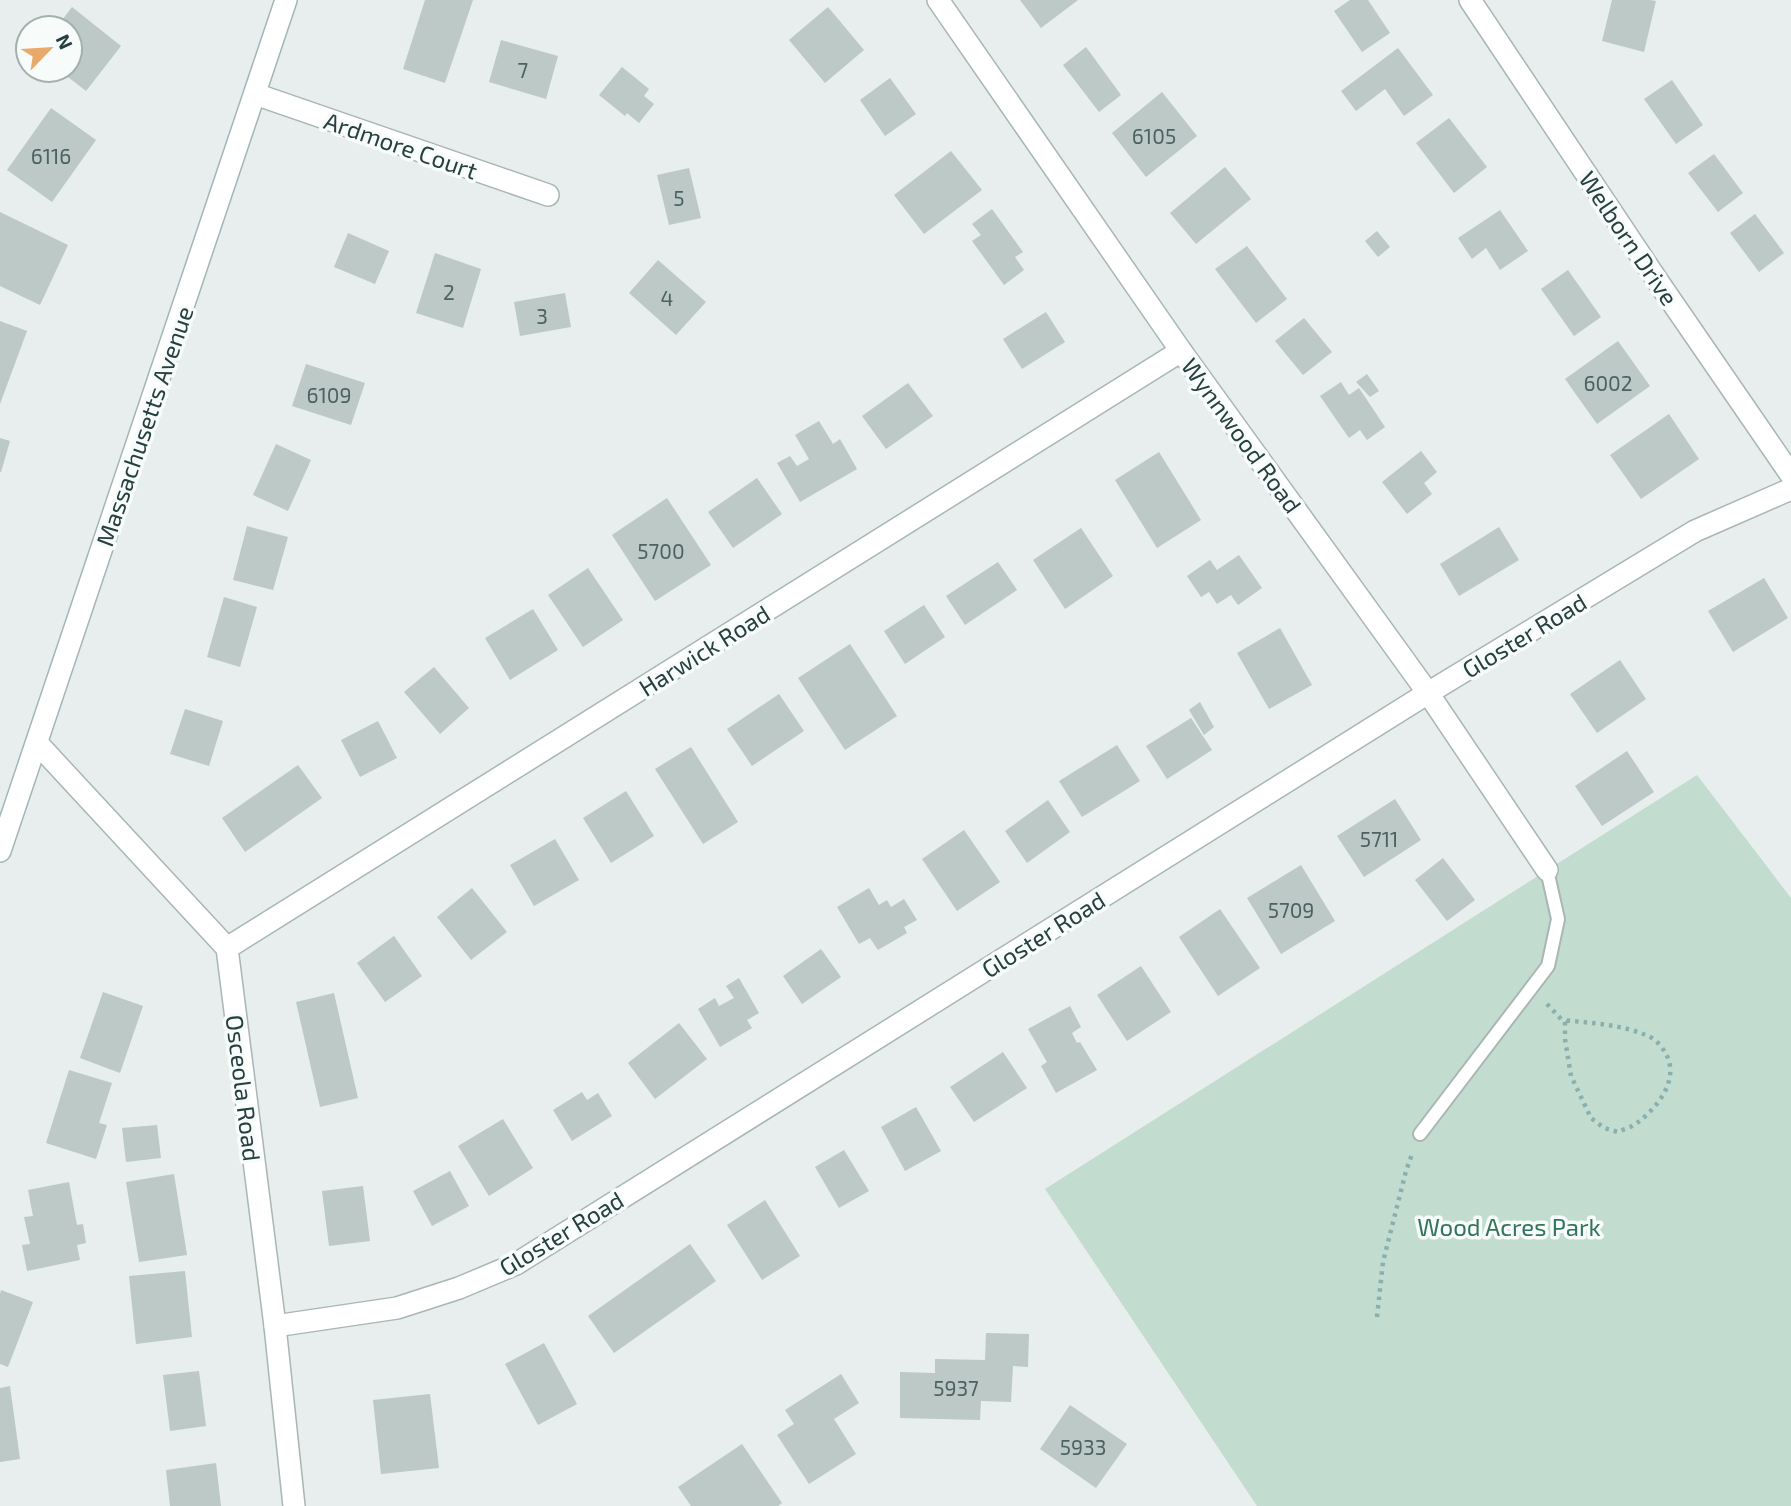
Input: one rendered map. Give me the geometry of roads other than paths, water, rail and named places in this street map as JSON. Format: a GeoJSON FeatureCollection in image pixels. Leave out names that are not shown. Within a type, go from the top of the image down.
{"type":"FeatureCollection","features":[{"type":"Feature","properties":{"kind":"street","name":"Massachusetts Avenue"},"geometry":{"type":"LineString","coordinates":[[0,851],[286,0]]}},
{"type":"Feature","properties":{"kind":"street","name":"Wynnwood Road"},"geometry":{"type":"LineString","coordinates":[[938,0],[1181,351],[1428,693],[1547,870]]}},
{"type":"Feature","properties":{"kind":"street","name":"Welborn Drive"},"geometry":{"type":"LineString","coordinates":[[1475,3],[1659,283],[1791,475]]}},
{"type":"Feature","properties":{"kind":"street","name":"Ardmore Court"},"geometry":{"type":"LineString","coordinates":[[255,94],[548,195]]}},
{"type":"Feature","properties":{"kind":"street","name":"Harwick Road"},"geometry":{"type":"LineString","coordinates":[[226,948],[1181,351]]}},
{"type":"Feature","properties":{"kind":"street","name":"Gloster Road"},"geometry":{"type":"LineString","coordinates":[[275,1326],[397,1308],[459,1288],[516,1264],[1428,693],[1695,531],[1791,489]]}},
{"type":"Feature","properties":{"kind":"street"},"geometry":{"type":"LineString","coordinates":[[37,743],[226,948]]}},
{"type":"Feature","properties":{"kind":"street","name":"Osceola Road"},"geometry":{"type":"LineString","coordinates":[[226,948],[275,1326],[294,1506]]}},
{"type":"Feature","properties":{"kind":"lane"},"geometry":{"type":"LineString","coordinates":[[1420,1134],[1548,966],[1558,919],[1547,870]]}},
{"type":"Feature","properties":{"kind":"park label","name":"Wood Acres Park"},"geometry":{"type":"Point","coordinates":[1509,1226]}}]}
